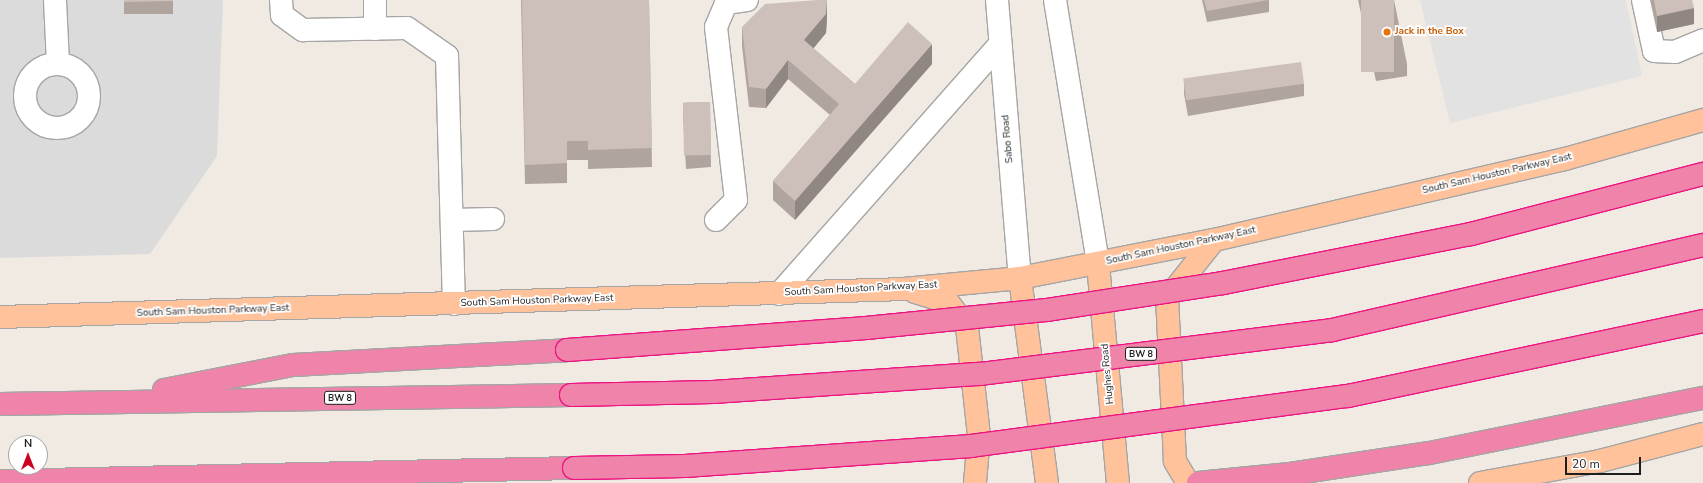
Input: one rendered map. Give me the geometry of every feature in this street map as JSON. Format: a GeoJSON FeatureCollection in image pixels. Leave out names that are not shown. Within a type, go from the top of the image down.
{"type":"FeatureCollection","features":[{"type":"Feature","properties":{"kind":"highway"},"geometry":{"type":"LineString","coordinates":[[110,401],[293,365],[567,350],[866,328],[1047,310],[1223,283],[1471,234],[1703,174]]}},
{"type":"Feature","properties":{"kind":"highway","name":"BW 8"},"geometry":{"type":"LineString","coordinates":[[0,404],[712,392],[980,374],[1332,330],[1703,245]]}},
{"type":"Feature","properties":{"kind":"highway"},"geometry":{"type":"LineString","coordinates":[[0,481],[685,466],[979,445],[1348,396],[1703,321]]}},
{"type":"Feature","properties":{"kind":"highway"},"geometry":{"type":"LineString","coordinates":[[1198,483],[1290,474],[1429,453],[1703,398]]}},
{"type":"Feature","properties":{"kind":"main road","name":"South Sam Houston Parkway East"},"geometry":{"type":"LineString","coordinates":[[0,317],[779,294],[904,289],[1020,278],[1098,264],[1214,240],[1565,159],[1703,120]]}},
{"type":"Feature","properties":{"kind":"main road"},"geometry":{"type":"LineString","coordinates":[[1188,483],[1175,461],[1167,299],[1214,240]]}},
{"type":"Feature","properties":{"kind":"main road","name":"Hughes Road"},"geometry":{"type":"LineString","coordinates":[[1098,264],[1118,483]]}},
{"type":"Feature","properties":{"kind":"main road"},"geometry":{"type":"LineString","coordinates":[[1020,278],[1047,483]]}},
{"type":"Feature","properties":{"kind":"main road"},"geometry":{"type":"LineString","coordinates":[[904,289],[948,302],[967,327],[979,435],[975,483]]}},
{"type":"Feature","properties":{"kind":"main road"},"geometry":{"type":"LineString","coordinates":[[1480,483],[1504,481],[1600,461],[1703,434]]}},
{"type":"Feature","properties":{"kind":"street"},"geometry":{"type":"LineString","coordinates":[[55,0],[58,63]]}},
{"type":"Feature","properties":{"kind":"street"},"geometry":{"type":"LineString","coordinates":[[281,0],[282,15],[302,30],[407,28],[447,56],[454,304]]}},
{"type":"Feature","properties":{"kind":"street"},"geometry":{"type":"LineString","coordinates":[[375,0],[375,29]]}},
{"type":"Feature","properties":{"kind":"street"},"geometry":{"type":"LineString","coordinates":[[716,220],[736,200],[716,27],[726,3],[746,0]]}},
{"type":"Feature","properties":{"kind":"street","name":"Sabo Road"},"geometry":{"type":"LineString","coordinates":[[997,0],[1020,278]]}},
{"type":"Feature","properties":{"kind":"street"},"geometry":{"type":"LineString","coordinates":[[1055,0],[1098,264]]}},
{"type":"Feature","properties":{"kind":"street"},"geometry":{"type":"LineString","coordinates":[[1643,0],[1654,51],[1676,52],[1703,40]]}},
{"type":"Feature","properties":{"kind":"street"},"geometry":{"type":"LineString","coordinates":[[779,294],[1000,44]]}},
{"type":"Feature","properties":{"kind":"street"},"geometry":{"type":"LineString","coordinates":[[452,220],[493,219]]}},
{"type":"Feature","properties":{"kind":"shaded area"},"geometry":{"type":"Polygon","coordinates":[[[0,0],[223,0],[217,156],[150,254],[0,258],[0,0]]]}},
{"type":"Feature","properties":{"kind":"shaded area"},"geometry":{"type":"Polygon","coordinates":[[[1420,0],[1626,0],[1642,76],[1450,123],[1420,0]]]}},
{"type":"Feature","properties":{"kind":"building"},"geometry":{"type":"Polygon","coordinates":[[[124,0],[173,0],[173,1],[124,2],[124,0]]]}},
{"type":"Feature","properties":{"kind":"building"},"geometry":{"type":"Polygon","coordinates":[[[522,0],[649,0],[652,148],[588,150],[588,141],[567,141],[567,163],[525,165],[522,0]]]}},
{"type":"Feature","properties":{"kind":"building"},"geometry":{"type":"Polygon","coordinates":[[[827,0],[826,14],[804,40],[855,84],[908,22],[932,44],[795,201],[773,181],[839,104],[788,60],[766,89],[749,87],[742,27],[765,4],[827,0]]]}},
{"type":"Feature","properties":{"kind":"building"},"geometry":{"type":"Polygon","coordinates":[[[1204,0],[1268,0],[1207,11],[1204,0]]]}},
{"type":"Feature","properties":{"kind":"building"},"geometry":{"type":"Polygon","coordinates":[[[1361,0],[1394,0],[1394,72],[1361,72],[1361,0]]]}},
{"type":"Feature","properties":{"kind":"building"},"geometry":{"type":"Polygon","coordinates":[[[1654,0],[1692,0],[1694,8],[1657,16],[1654,0]]]}},
{"type":"Feature","properties":{"kind":"building"},"geometry":{"type":"Polygon","coordinates":[[[1301,62],[1304,84],[1186,100],[1183,79],[1301,62]]]}},
{"type":"Feature","properties":{"kind":"building"},"geometry":{"type":"Polygon","coordinates":[[[683,102],[710,102],[711,155],[684,155],[683,102]]]}},
{"type":"Feature","properties":{"kind":"place","name":"Jack in the Box"},"geometry":{"type":"Point","coordinates":[1387,32]}}]}
